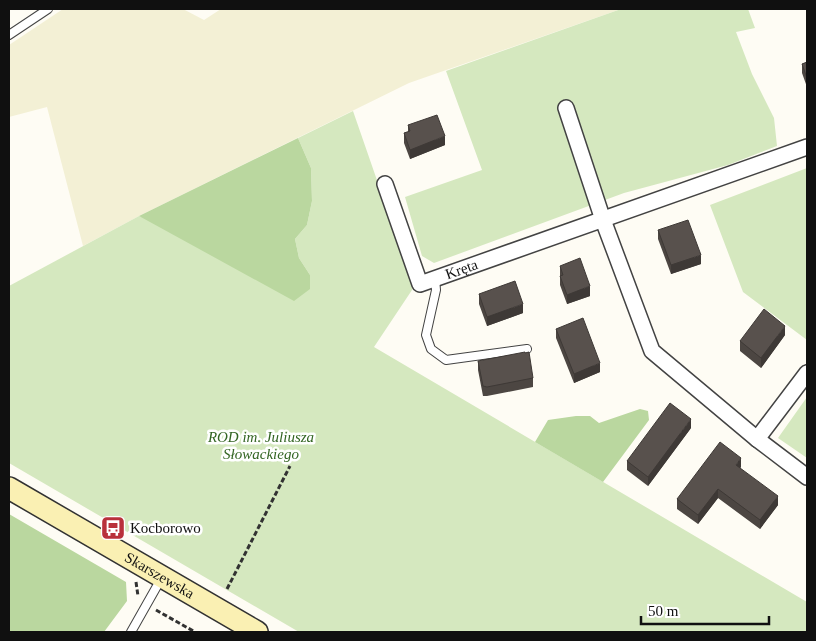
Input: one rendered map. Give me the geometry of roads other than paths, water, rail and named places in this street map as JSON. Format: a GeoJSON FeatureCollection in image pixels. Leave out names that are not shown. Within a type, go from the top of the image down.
{"type":"FeatureCollection","features":[{"type":"Feature","properties":{"kind":"main road","name":"Skarszewska"},"geometry":{"type":"LineString","coordinates":[[9,488],[162,577],[237,624],[257,632]]}},
{"type":"Feature","properties":{"kind":"street"},"geometry":{"type":"LineString","coordinates":[[566,108],[603,220],[652,351],[807,477]]}},
{"type":"Feature","properties":{"kind":"street","name":"Kręta"},"geometry":{"type":"LineString","coordinates":[[385,184],[420,284],[807,147]]}},
{"type":"Feature","properties":{"kind":"street"},"geometry":{"type":"LineString","coordinates":[[757,438],[807,373]]}},
{"type":"Feature","properties":{"kind":"lane"},"geometry":{"type":"LineString","coordinates":[[9,35],[48,9]]}},
{"type":"Feature","properties":{"kind":"lane"},"geometry":{"type":"LineString","coordinates":[[434,279],[436,290],[426,335],[431,349],[446,360],[527,349]]}},
{"type":"Feature","properties":{"kind":"lane"},"geometry":{"type":"LineString","coordinates":[[131,632],[162,577]]}},
{"type":"Feature","properties":{"kind":"place","name":"Kocborowo"},"geometry":{"type":"Point","coordinates":[113,528]}},
{"type":"Feature","properties":{"kind":"park label","name":"ROD im. Juliusza Słowackiego"},"geometry":{"type":"Point","coordinates":[261,446]}}]}
